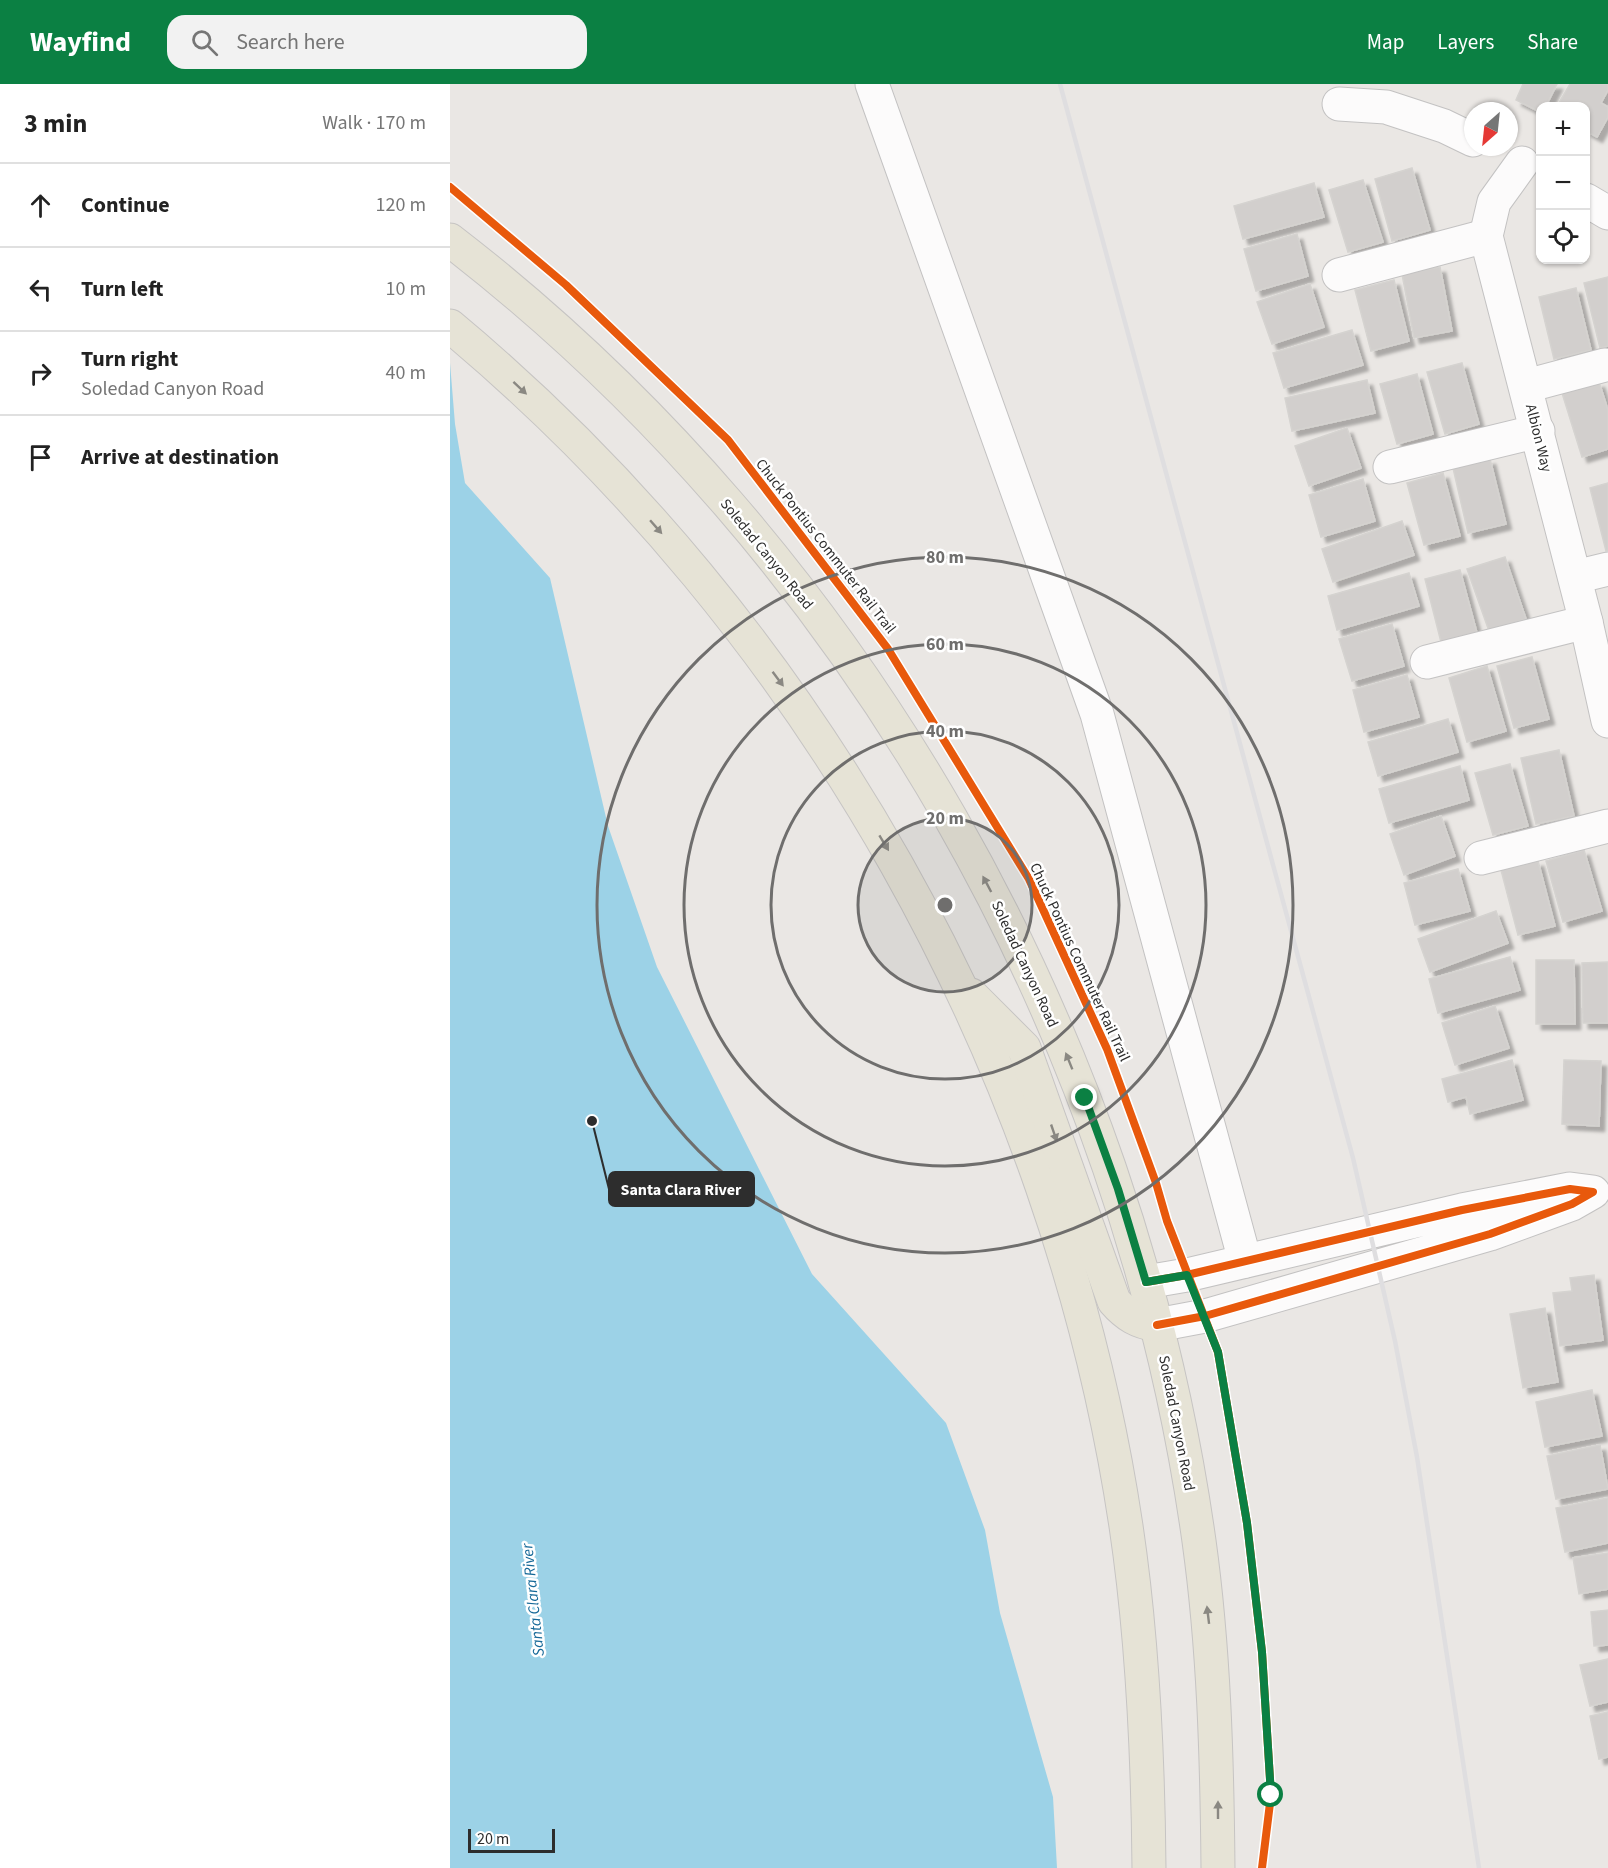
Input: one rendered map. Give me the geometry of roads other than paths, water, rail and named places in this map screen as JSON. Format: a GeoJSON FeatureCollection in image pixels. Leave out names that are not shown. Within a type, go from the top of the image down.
{"type":"FeatureCollection","features":[{"type":"Feature","properties":{"kind":"main road","name":"Soledad Canyon Road"},"geometry":{"type":"LineString","coordinates":[[456,244],[537,311],[676,446],[801,594],[912,752],[962,836],[1048,1008],[1110,1169],[1146,1282],[1181,1432],[1199,1540],[1209,1627],[1217,1758],[1218,1868]]}},
{"type":"Feature","properties":{"kind":"main road"},"geometry":{"type":"LineString","coordinates":[[450,326],[477,348],[592,459],[640,508],[714,595],[783,686],[847,781],[905,879],[957,981],[1003,1086],[1044,1192],[1078,1301],[1105,1412],[1126,1524],[1140,1637],[1148,1751],[1149,1868]]}},
{"type":"Feature","properties":{"kind":"main road"},"geometry":{"type":"LineString","coordinates":[[957,981],[1024,1048],[1114,1301],[1125,1314],[1140,1322],[1157,1325]]}},
{"type":"Feature","properties":{"kind":"street"},"geometry":{"type":"LineString","coordinates":[[872,84],[1097,714],[1245,1262]]}},
{"type":"Feature","properties":{"kind":"street"},"geometry":{"type":"LineString","coordinates":[[1339,104],[1386,107],[1444,126],[1464,136]]}},
{"type":"Feature","properties":{"kind":"street"},"geometry":{"type":"LineString","coordinates":[[1506,156],[1531,168]]}},
{"type":"Feature","properties":{"kind":"street","name":"Albion Way"},"geometry":{"type":"LineString","coordinates":[[1531,168],[1494,202],[1486,236],[1575,577],[1608,721]]}},
{"type":"Feature","properties":{"kind":"street"},"geometry":{"type":"LineString","coordinates":[[1590,202],[1608,213]]}},
{"type":"Feature","properties":{"kind":"street"},"geometry":{"type":"LineString","coordinates":[[1339,275],[1486,236]]}},
{"type":"Feature","properties":{"kind":"street"},"geometry":{"type":"LineString","coordinates":[[1526,386],[1605,365]]}},
{"type":"Feature","properties":{"kind":"street"},"geometry":{"type":"LineString","coordinates":[[1390,467],[1538,431]]}},
{"type":"Feature","properties":{"kind":"street"},"geometry":{"type":"LineString","coordinates":[[1575,577],[1608,569]]}},
{"type":"Feature","properties":{"kind":"street"},"geometry":{"type":"LineString","coordinates":[[1427,662],[1586,622]]}},
{"type":"Feature","properties":{"kind":"street"},"geometry":{"type":"LineString","coordinates":[[1481,858],[1608,826]]}},
{"type":"Feature","properties":{"kind":"street"},"geometry":{"type":"LineString","coordinates":[[1146,1282],[1245,1262],[1462,1210],[1570,1189],[1601,1191]]}},
{"type":"Feature","properties":{"kind":"street"},"geometry":{"type":"LineString","coordinates":[[1157,1325],[1204,1316],[1490,1234],[1601,1191]]}},
{"type":"Feature","properties":{"kind":"water","name":"Santa Clara River"},"geometry":{"type":"Polygon","coordinates":[[[450,363],[455,424],[465,483],[550,578],[608,826],[657,967],[812,1274],[946,1423],[985,1530],[1000,1613],[1053,1797],[1057,1868],[450,1868],[450,363]]]}},
{"type":"Feature","properties":{"kind":"railway"},"geometry":{"type":"LineString","coordinates":[[1060,84],[1353,1158],[1395,1341],[1417,1457],[1479,1868]]}},
{"type":"Feature","properties":{"kind":"place","name":"Santa Clara River"},"geometry":{"type":"Point","coordinates":[592,1121]}}]}
